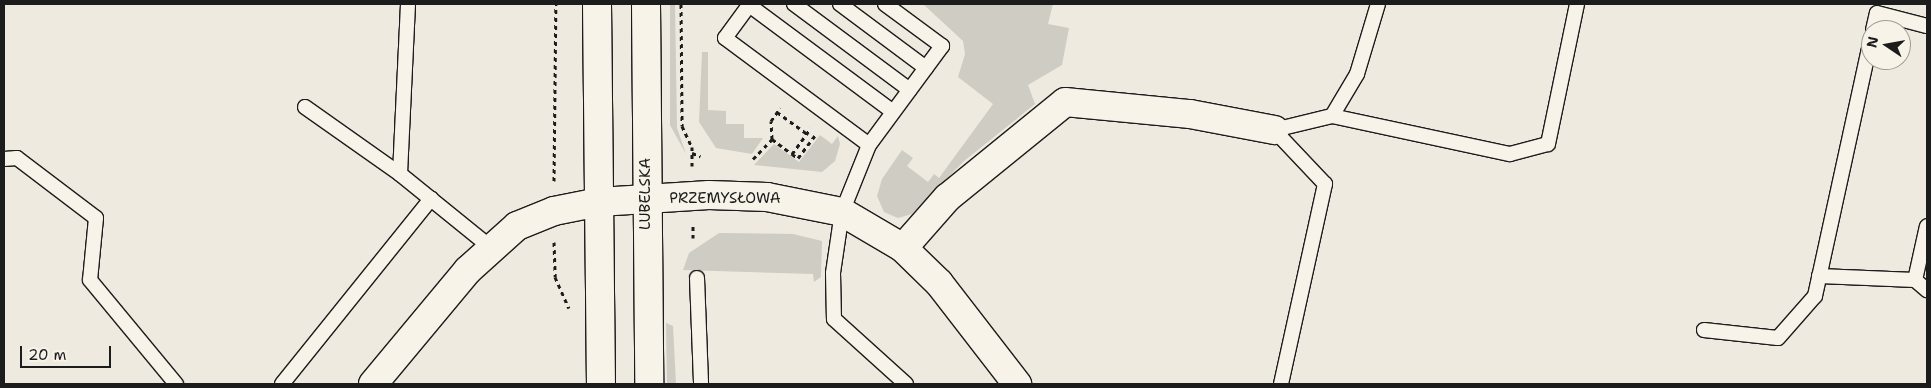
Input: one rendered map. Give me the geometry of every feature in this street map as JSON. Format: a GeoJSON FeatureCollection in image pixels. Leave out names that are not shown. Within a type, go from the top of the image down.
{"type":"FeatureCollection","features":[{"type":"Feature","properties":{"kind":"street"},"geometry":{"type":"LineString","coordinates":[[597,4],[601,384]]}},
{"type":"Feature","properties":{"kind":"street","name":"LUBELSKA"},"geometry":{"type":"LineString","coordinates":[[646,4],[646,199],[649,384]]}},
{"type":"Feature","properties":{"kind":"street"},"geometry":{"type":"LineString","coordinates":[[903,248],[947,198],[1065,102],[1190,114],[1274,130]]}},
{"type":"Feature","properties":{"kind":"street","name":"PRZEMYSŁOWA"},"geometry":{"type":"LineString","coordinates":[[598,202],[767,196],[842,212],[903,248],[939,283],[1017,384]]}},
{"type":"Feature","properties":{"kind":"street"},"geometry":{"type":"LineString","coordinates":[[373,384],[489,246],[541,215],[598,202]]}},
{"type":"Feature","properties":{"kind":"lane"},"geometry":{"type":"LineString","coordinates":[[400,174],[408,4]]}},
{"type":"Feature","properties":{"kind":"lane"},"geometry":{"type":"LineString","coordinates":[[869,145],[725,38],[750,4],[893,112]]}},
{"type":"Feature","properties":{"kind":"lane"},"geometry":{"type":"LineString","coordinates":[[794,4],[910,90]]}},
{"type":"Feature","properties":{"kind":"lane"},"geometry":{"type":"LineString","coordinates":[[840,4],[926,68]]}},
{"type":"Feature","properties":{"kind":"lane"},"geometry":{"type":"LineString","coordinates":[[885,4],[942,46],[869,145],[842,212],[833,273],[834,319],[906,384]]}},
{"type":"Feature","properties":{"kind":"lane"},"geometry":{"type":"LineString","coordinates":[[1332,116],[1358,74],[1378,4]]}},
{"type":"Feature","properties":{"kind":"lane"},"geometry":{"type":"LineString","coordinates":[[1281,384],[1325,184],[1274,130],[1332,116],[1510,154],[1548,144],[1577,4]]}},
{"type":"Feature","properties":{"kind":"lane"},"geometry":{"type":"LineString","coordinates":[[1875,20],[1877,13],[1904,20]]}},
{"type":"Feature","properties":{"kind":"lane"},"geometry":{"type":"LineString","coordinates":[[1911,22],[1927,26]]}},
{"type":"Feature","properties":{"kind":"lane"},"geometry":{"type":"LineString","coordinates":[[1704,330],[1778,338],[1815,296],[1864,70]]}},
{"type":"Feature","properties":{"kind":"lane"},"geometry":{"type":"LineString","coordinates":[[305,107],[400,174],[489,246]]}},
{"type":"Feature","properties":{"kind":"lane"},"geometry":{"type":"LineString","coordinates":[[4,159],[17,158],[96,218],[90,280],[176,384]]}},
{"type":"Feature","properties":{"kind":"lane"},"geometry":{"type":"LineString","coordinates":[[282,384],[431,199]]}},
{"type":"Feature","properties":{"kind":"lane"},"geometry":{"type":"LineString","coordinates":[[1915,280],[1927,226]]}},
{"type":"Feature","properties":{"kind":"lane"},"geometry":{"type":"LineString","coordinates":[[1819,276],[1915,280],[1927,290]]}},
{"type":"Feature","properties":{"kind":"lane"},"geometry":{"type":"LineString","coordinates":[[697,278],[701,384]]}},
{"type":"Feature","properties":{"kind":"path"},"geometry":{"type":"LineString","coordinates":[[554,174],[556,4]]}},
{"type":"Feature","properties":{"kind":"path"},"geometry":{"type":"LineString","coordinates":[[682,4],[682,126],[692,153],[692,160]]}},
{"type":"Feature","properties":{"kind":"path"},"geometry":{"type":"LineString","coordinates":[[753,160],[772,138],[771,120],[777,112],[807,134],[792,154]]}},
{"type":"Feature","properties":{"kind":"path"},"geometry":{"type":"LineString","coordinates":[[772,138],[798,158],[822,127]]}},
{"type":"Feature","properties":{"kind":"path"},"geometry":{"type":"LineString","coordinates":[[692,153],[700,156]]}},
{"type":"Feature","properties":{"kind":"path"},"geometry":{"type":"LineString","coordinates":[[693,228],[693,238]]}},
{"type":"Feature","properties":{"kind":"shaded area"},"geometry":{"type":"Polygon","coordinates":[[[670,4],[675,4],[677,128],[686,154],[670,125],[670,4]]]}},
{"type":"Feature","properties":{"kind":"shaded area"},"geometry":{"type":"Polygon","coordinates":[[[923,4],[1053,4],[1048,24],[1069,28],[1062,65],[1028,85],[1035,104],[964,161],[912,214],[898,218],[884,212],[877,196],[882,179],[902,150],[913,158],[907,166],[928,182],[934,174],[939,178],[993,104],[958,77],[965,54],[963,41],[923,4]]]}},
{"type":"Feature","properties":{"kind":"shaded area"},"geometry":{"type":"Polygon","coordinates":[[[702,52],[708,52],[708,110],[726,111],[726,124],[744,124],[744,138],[763,138],[752,154],[716,148],[699,122],[702,52]]]}},
{"type":"Feature","properties":{"kind":"shaded area"},"geometry":{"type":"Polygon","coordinates":[[[820,135],[832,144],[838,136],[840,144],[835,161],[822,172],[754,165],[774,144],[799,162],[820,135]]]}},
{"type":"Feature","properties":{"kind":"shaded area"},"geometry":{"type":"Polygon","coordinates":[[[719,233],[793,234],[822,241],[821,277],[814,282],[813,274],[683,270],[689,253],[719,233]]]}},
{"type":"Feature","properties":{"kind":"shaded area"},"geometry":{"type":"Polygon","coordinates":[[[666,323],[673,326],[676,384],[667,384],[666,323]]]}}]}
